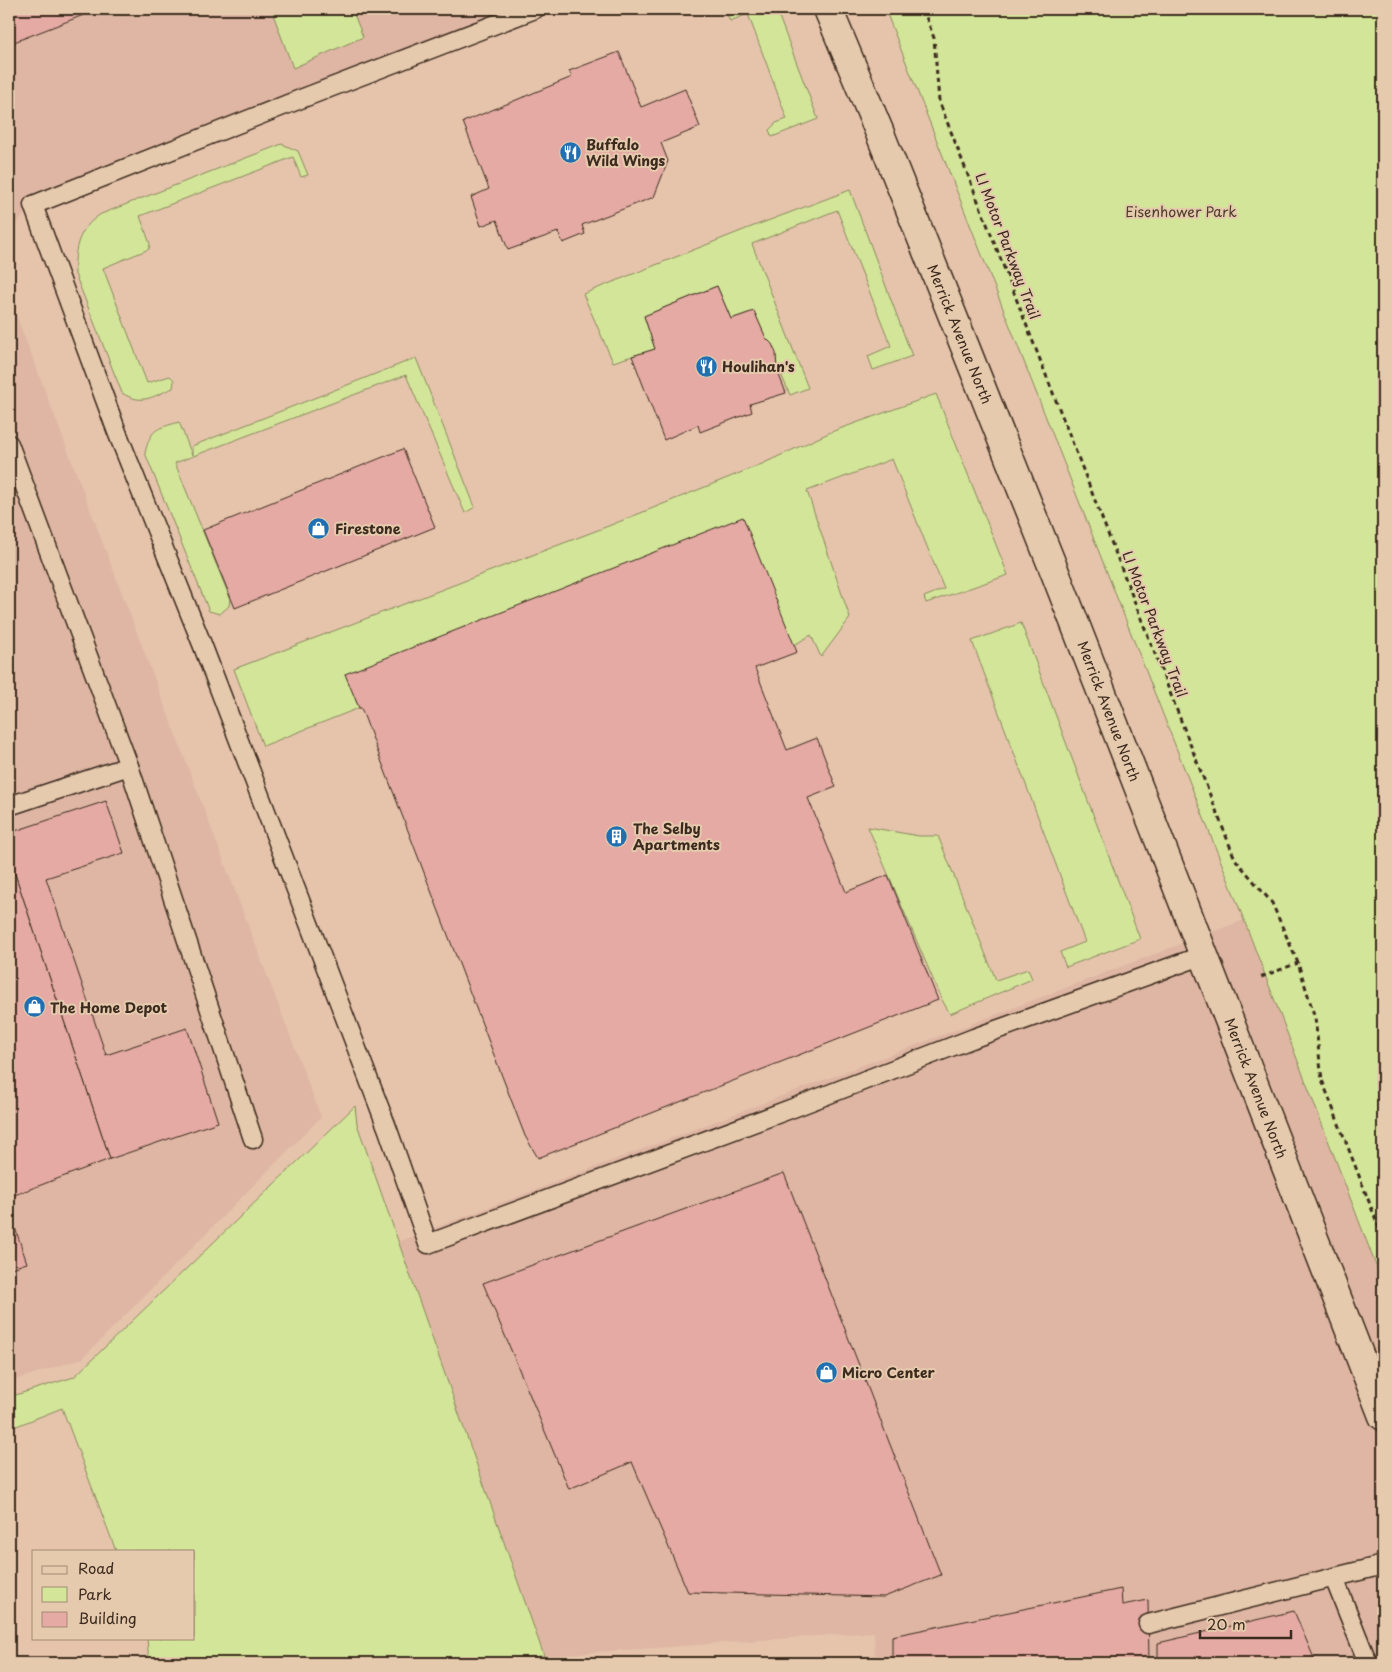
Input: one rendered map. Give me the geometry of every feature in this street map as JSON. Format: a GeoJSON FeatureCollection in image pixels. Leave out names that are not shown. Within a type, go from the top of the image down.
{"type":"FeatureCollection","features":[{"type":"Feature","properties":{"kind":"main road","name":"Merrick Avenue North"},"geometry":{"type":"LineString","coordinates":[[828,9],[956,322],[1383,1416]]}},
{"type":"Feature","properties":{"kind":"lane"},"geometry":{"type":"LineString","coordinates":[[535,9],[33,205],[117,432],[202,644],[388,1130],[428,1244],[793,1108],[974,1038],[1204,955]]}},
{"type":"Feature","properties":{"kind":"lane"},"geometry":{"type":"LineString","coordinates":[[9,444],[129,766],[253,1139]]}},
{"type":"Feature","properties":{"kind":"lane"},"geometry":{"type":"LineString","coordinates":[[9,806],[129,766]]}},
{"type":"Feature","properties":{"kind":"lane"},"geometry":{"type":"LineString","coordinates":[[1148,1624],[1383,1565]]}},
{"type":"Feature","properties":{"kind":"lane"},"geometry":{"type":"LineString","coordinates":[[1334,1578],[1368,1663]]}},
{"type":"Feature","properties":{"kind":"path","name":"LI Motor Parkway Trail"},"geometry":{"type":"LineString","coordinates":[[923,9],[934,38],[939,101],[1235,859],[1272,903],[1298,963],[1315,1018],[1322,1080],[1383,1238]]}},
{"type":"Feature","properties":{"kind":"path"},"geometry":{"type":"LineString","coordinates":[[1261,977],[1298,963]]}},
{"type":"Feature","properties":{"kind":"shaded area"},"geometry":{"type":"Polygon","coordinates":[[[9,9],[535,9],[33,205],[9,232],[9,9]]]}},
{"type":"Feature","properties":{"kind":"shaded area"},"geometry":{"type":"Polygon","coordinates":[[[9,296],[321,1117],[83,1358],[9,1382],[9,296]]]}},
{"type":"Feature","properties":{"kind":"shaded area"},"geometry":{"type":"Polygon","coordinates":[[[1244,920],[1383,1284],[1383,1663],[875,1663],[874,1632],[544,1656],[398,1242],[1244,920]]]}},
{"type":"Feature","properties":{"kind":"green space"},"geometry":{"type":"Polygon","coordinates":[[[271,9],[352,9],[363,37],[293,68],[271,9]]]}},
{"type":"Feature","properties":{"kind":"green space"},"geometry":{"type":"Polygon","coordinates":[[[725,9],[776,9],[818,119],[772,137],[769,130],[776,123],[787,119],[748,14],[730,21],[725,9]]]}},
{"type":"Feature","properties":{"kind":"green space","name":"Eisenhower Park"},"geometry":{"type":"Polygon","coordinates":[[[885,9],[1383,9],[1383,1284],[1244,920],[885,9]]]}},
{"type":"Feature","properties":{"kind":"green space"},"geometry":{"type":"Polygon","coordinates":[[[282,144],[298,151],[308,175],[301,177],[293,157],[140,216],[150,244],[149,249],[103,268],[147,383],[170,376],[174,380],[173,388],[154,397],[136,399],[122,393],[75,274],[75,256],[82,233],[101,214],[282,144]]]}},
{"type":"Feature","properties":{"kind":"green space"},"geometry":{"type":"Polygon","coordinates":[[[850,190],[912,356],[873,370],[868,356],[891,346],[837,210],[752,244],[808,388],[790,395],[754,311],[731,319],[717,286],[644,316],[655,349],[613,362],[583,294],[850,190]]]}},
{"type":"Feature","properties":{"kind":"green space"},"geometry":{"type":"Polygon","coordinates":[[[416,358],[475,507],[465,513],[406,375],[175,463],[230,598],[229,606],[220,614],[209,611],[145,453],[152,434],[160,428],[179,422],[192,455],[192,446],[416,358]]]}},
{"type":"Feature","properties":{"kind":"green space"},"geometry":{"type":"Polygon","coordinates":[[[936,394],[1008,575],[926,603],[924,597],[944,589],[892,459],[807,491],[850,618],[821,657],[811,635],[794,645],[346,675],[359,708],[263,746],[234,669],[611,525],[762,464],[831,432],[936,394]]]}},
{"type":"Feature","properties":{"kind":"green space"},"geometry":{"type":"Polygon","coordinates":[[[1021,623],[1140,939],[1066,967],[1060,952],[1085,942],[972,641],[1021,623]]]}},
{"type":"Feature","properties":{"kind":"green space"},"geometry":{"type":"Polygon","coordinates":[[[868,827],[919,836],[938,836],[996,980],[1028,969],[1032,979],[950,1014],[941,998],[868,827]]]}},
{"type":"Feature","properties":{"kind":"green space"},"geometry":{"type":"Polygon","coordinates":[[[355,1106],[357,1124],[544,1656],[439,1663],[149,1663],[147,1640],[195,1640],[195,1550],[116,1550],[62,1408],[9,1429],[9,1397],[74,1377],[355,1106]]]}},
{"type":"Feature","properties":{"kind":"building"},"geometry":{"type":"Polygon","coordinates":[[[9,9],[99,9],[9,44],[9,9]]]}},
{"type":"Feature","properties":{"kind":"building","name":"Buffalo Wild Wings"},"geometry":{"type":"Polygon","coordinates":[[[619,52],[641,107],[685,89],[700,127],[661,143],[668,161],[654,197],[582,225],[585,234],[563,243],[558,232],[508,250],[497,220],[481,226],[471,197],[489,189],[463,122],[572,77],[569,71],[619,52]]]}},
{"type":"Feature","properties":{"kind":"building","name":"Houlihan's"},"geometry":{"type":"Polygon","coordinates":[[[717,286],[731,319],[754,311],[766,338],[772,344],[776,353],[777,370],[786,393],[750,404],[752,412],[700,432],[698,425],[664,440],[632,356],[655,349],[644,316],[717,286]]]}},
{"type":"Feature","properties":{"kind":"building","name":"Firestone"},"geometry":{"type":"Polygon","coordinates":[[[403,449],[435,527],[235,608],[203,530],[403,449]]]}},
{"type":"Feature","properties":{"kind":"building","name":"The Selby Apartments"},"geometry":{"type":"Polygon","coordinates":[[[743,517],[797,652],[755,668],[787,750],[817,738],[836,787],[808,798],[846,892],[888,875],[938,1000],[538,1158],[525,1136],[361,708],[359,708],[345,674],[743,517]]]}},
{"type":"Feature","properties":{"kind":"building"},"geometry":{"type":"Polygon","coordinates":[[[106,801],[124,853],[46,878],[106,1055],[187,1028],[218,1122],[110,1159],[9,856],[9,833],[106,801]]]}},
{"type":"Feature","properties":{"kind":"building","name":"The Home Depot"},"geometry":{"type":"Polygon","coordinates":[[[9,856],[110,1159],[9,1197],[9,856]]]}},
{"type":"Feature","properties":{"kind":"building"},"geometry":{"type":"Polygon","coordinates":[[[784,1173],[941,1575],[884,1597],[688,1592],[632,1462],[569,1489],[483,1283],[784,1173]]]}},
{"type":"Feature","properties":{"kind":"building"},"geometry":{"type":"Polygon","coordinates":[[[9,1210],[27,1263],[9,1269],[9,1210]]]}},
{"type":"Feature","properties":{"kind":"building"},"geometry":{"type":"Polygon","coordinates":[[[1121,1589],[1122,1605],[1148,1600],[1149,1663],[892,1663],[892,1636],[1121,1589]]]}},
{"type":"Feature","properties":{"kind":"building"},"geometry":{"type":"Polygon","coordinates":[[[1294,1611],[1316,1663],[1158,1663],[1158,1643],[1294,1611]]]}},
{"type":"Feature","properties":{"kind":"place","name":"Buffalo Wild Wings"},"geometry":{"type":"Point","coordinates":[570,152]}},
{"type":"Feature","properties":{"kind":"place","name":"Houlihan's"},"geometry":{"type":"Point","coordinates":[706,366]}},
{"type":"Feature","properties":{"kind":"place","name":"Firestone"},"geometry":{"type":"Point","coordinates":[319,528]}},
{"type":"Feature","properties":{"kind":"place","name":"The Selby Apartments"},"geometry":{"type":"Point","coordinates":[617,836]}},
{"type":"Feature","properties":{"kind":"place","name":"The Home Depot"},"geometry":{"type":"Point","coordinates":[34,1007]}},
{"type":"Feature","properties":{"kind":"place","name":"Micro Center"},"geometry":{"type":"Point","coordinates":[826,1372]}}]}
